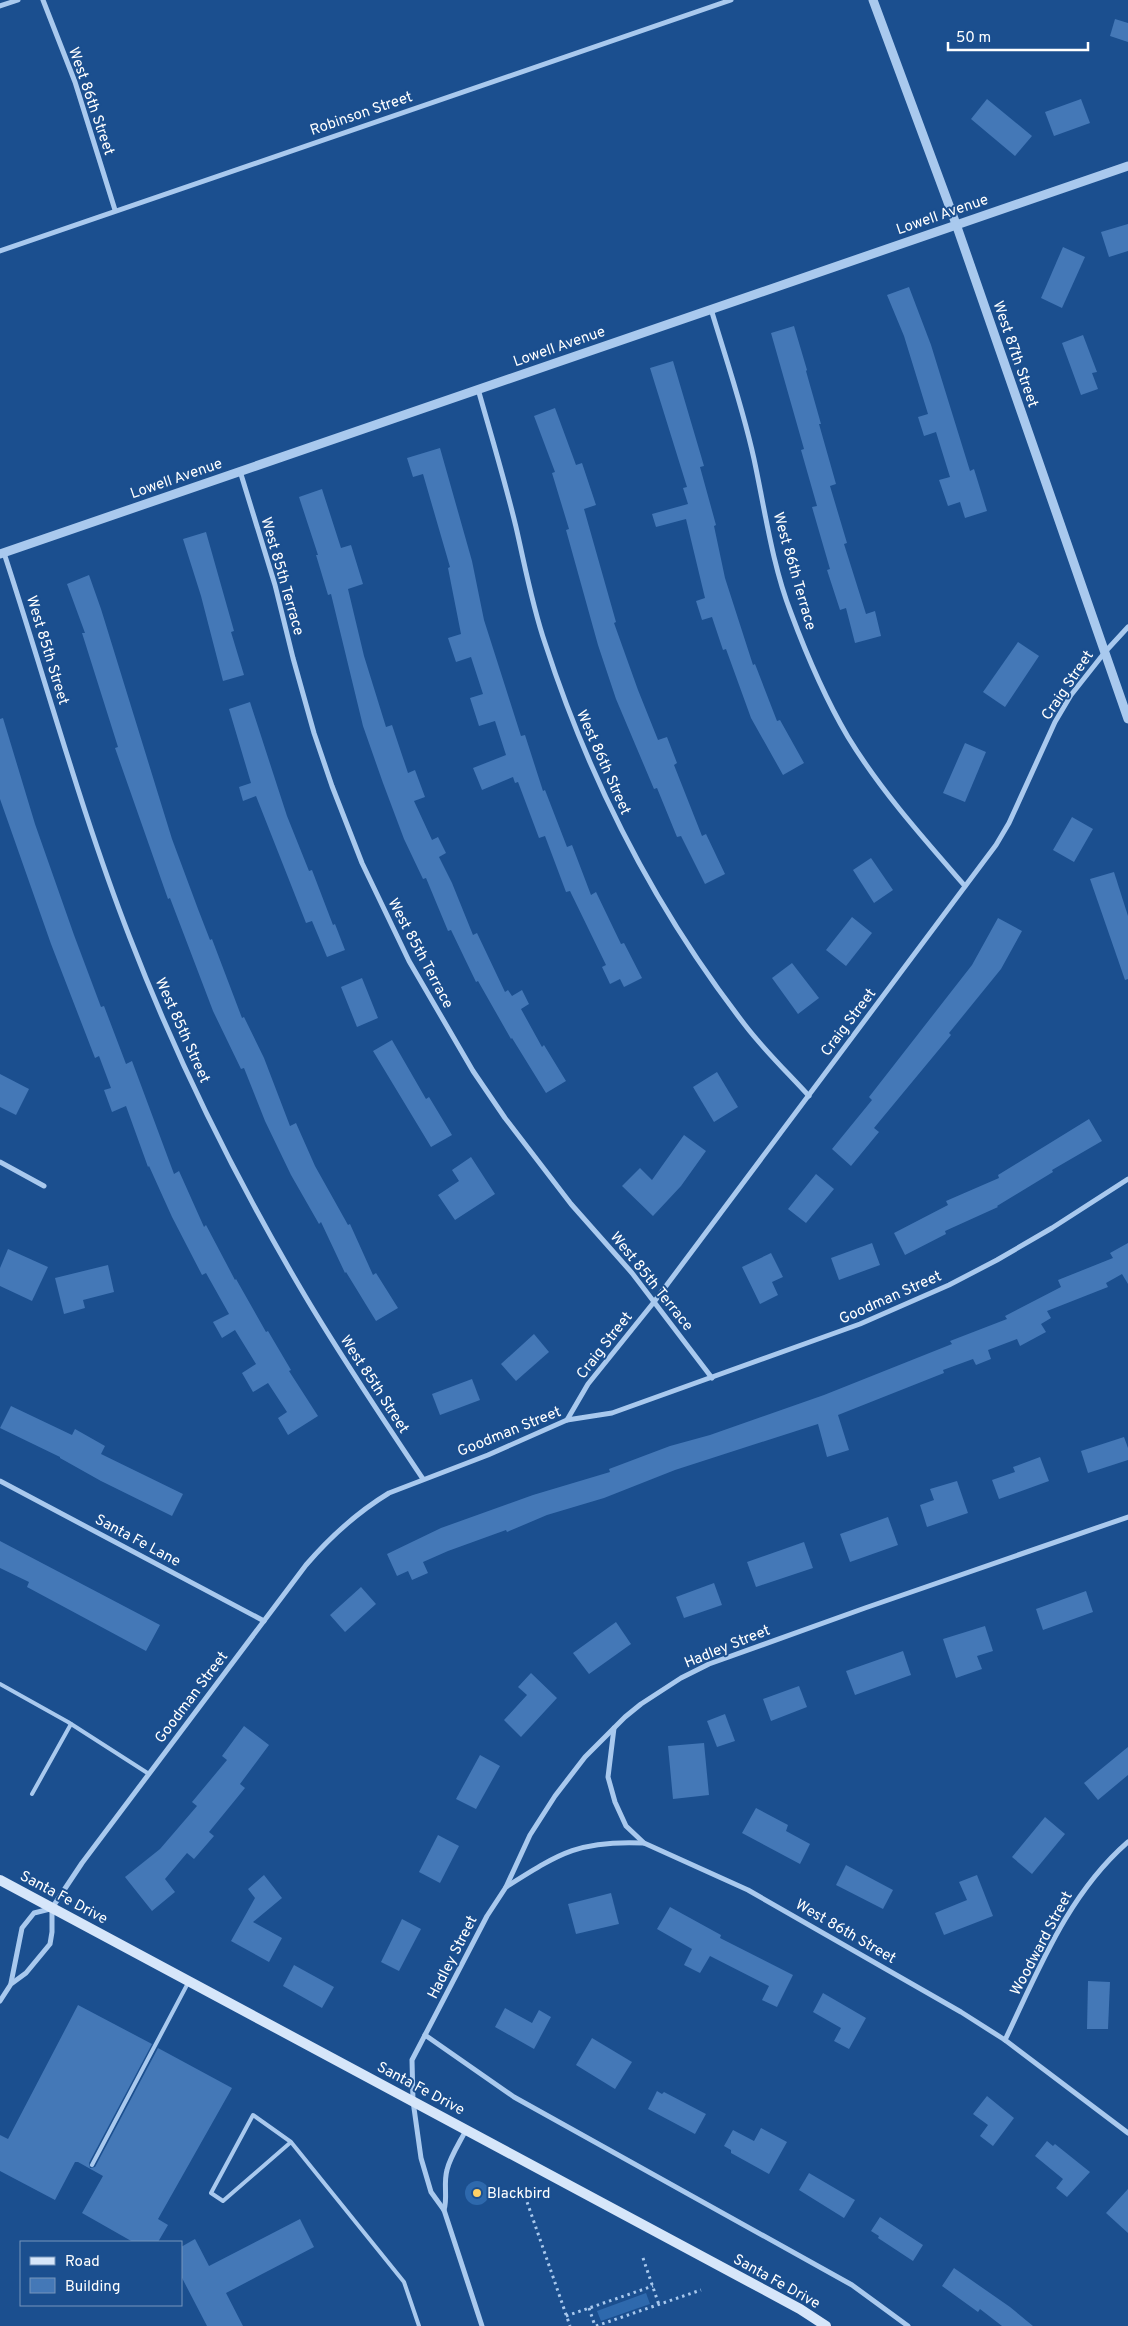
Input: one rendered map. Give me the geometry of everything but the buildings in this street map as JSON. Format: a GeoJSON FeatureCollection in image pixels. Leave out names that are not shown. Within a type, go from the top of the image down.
{"type":"FeatureCollection","features":[{"type":"Feature","properties":{"kind":"main road","name":"Santa Fe Drive"},"geometry":{"type":"LineString","coordinates":[[0,1880],[800,2309],[826,2326]]}},
{"type":"Feature","properties":{"kind":"street"},"geometry":{"type":"LineString","coordinates":[[0,6],[18,0]]}},
{"type":"Feature","properties":{"kind":"street","name":"West 86th Street"},"geometry":{"type":"LineString","coordinates":[[43,0],[75,82],[115,210]]}},
{"type":"Feature","properties":{"kind":"street","name":"Robinson Street"},"geometry":{"type":"LineString","coordinates":[[0,251],[731,0]]}},
{"type":"Feature","properties":{"kind":"street","name":"West 87th Street"},"geometry":{"type":"LineString","coordinates":[[873,0],[956,224],[1128,719]]}},
{"type":"Feature","properties":{"kind":"street","name":"Lowell Avenue"},"geometry":{"type":"LineString","coordinates":[[2,553],[1128,166]]}},
{"type":"Feature","properties":{"kind":"street","name":"West 86th Terrace"},"geometry":{"type":"LineString","coordinates":[[710,309],[743,413],[769,537],[790,611],[820,684],[848,737],[880,784],[917,832],[965,886]]}},
{"type":"Feature","properties":{"kind":"street","name":"West 86th Street"},"geometry":{"type":"LineString","coordinates":[[478,389],[506,486],[544,641],[572,722],[603,795],[635,858],[707,975],[747,1027],[809,1096]]}},
{"type":"Feature","properties":{"kind":"street","name":"West 85th Terrace"},"geometry":{"type":"LineString","coordinates":[[240,471],[275,585],[292,658],[332,786],[362,863],[405,953],[463,1055],[506,1118],[571,1204],[632,1273],[712,1378]]}},
{"type":"Feature","properties":{"kind":"street","name":"West 85th Street"},"geometry":{"type":"LineString","coordinates":[[2,553],[102,863],[130,938],[170,1033],[231,1163],[277,1248],[352,1372],[423,1479]]}},
{"type":"Feature","properties":{"kind":"street","name":"Craig Street"},"geometry":{"type":"LineString","coordinates":[[566,1420],[588,1384],[654,1302],[996,845],[1009,823],[1036,760],[1067,702],[1105,652],[1128,627]]}},
{"type":"Feature","properties":{"kind":"street"},"geometry":{"type":"LineString","coordinates":[[0,1162],[44,1186]]}},
{"type":"Feature","properties":{"kind":"street","name":"Goodman Street"},"geometry":{"type":"LineString","coordinates":[[52,1908],[82,1863],[306,1565],[336,1532],[374,1502],[389,1493],[488,1455],[566,1420],[612,1413],[833,1335],[949,1285],[1052,1228],[1128,1179]]}},
{"type":"Feature","properties":{"kind":"street","name":"Santa Fe Lane"},"geometry":{"type":"LineString","coordinates":[[0,1481],[264,1621]]}},
{"type":"Feature","properties":{"kind":"street","name":"Hadley Street"},"geometry":{"type":"LineString","coordinates":[[413,2101],[412,2060],[487,1916],[506,1887],[530,1835],[555,1796],[585,1757],[641,1704],[681,1678],[709,1664],[1128,1517]]}},
{"type":"Feature","properties":{"kind":"street","name":"West 86th Street"},"geometry":{"type":"LineString","coordinates":[[614,1728],[608,1777],[615,1802],[626,1826],[644,1843],[748,1890],[856,1951],[1005,2040],[1128,2133]]}},
{"type":"Feature","properties":{"kind":"street"},"geometry":{"type":"LineString","coordinates":[[506,1887],[555,1856],[583,1846],[612,1842],[644,1843]]}},
{"type":"Feature","properties":{"kind":"street","name":"Woodward Street"},"geometry":{"type":"LineString","coordinates":[[1005,2040],[1067,1915],[1086,1886],[1128,1842]]}},
{"type":"Feature","properties":{"kind":"street"},"geometry":{"type":"LineString","coordinates":[[0,2001],[11,1984],[26,1972],[50,1944],[52,1908],[34,1914],[22,1928],[11,1984]]}},
{"type":"Feature","properties":{"kind":"street"},"geometry":{"type":"LineString","coordinates":[[425,2035],[514,2097],[852,2285],[908,2326]]}},
{"type":"Feature","properties":{"kind":"street"},"geometry":{"type":"LineString","coordinates":[[413,2101],[421,2158],[431,2192],[444,2210],[482,2326]]}},
{"type":"Feature","properties":{"kind":"street"},"geometry":{"type":"LineString","coordinates":[[444,2210],[447,2199],[445,2184],[447,2169],[466,2130]]}},
{"type":"Feature","properties":{"kind":"lane"},"geometry":{"type":"LineString","coordinates":[[0,1684],[71,1724],[149,1774]]}},
{"type":"Feature","properties":{"kind":"lane"},"geometry":{"type":"LineString","coordinates":[[32,1794],[71,1724]]}},
{"type":"Feature","properties":{"kind":"lane"},"geometry":{"type":"LineString","coordinates":[[92,2166],[189,1981]]}},
{"type":"Feature","properties":{"kind":"lane"},"geometry":{"type":"LineString","coordinates":[[291,2142],[223,2201],[211,2193],[253,2115],[291,2142],[404,2282],[420,2326]]}},
{"type":"Feature","properties":{"kind":"path"},"geometry":{"type":"LineString","coordinates":[[524,2196],[570,2326]]}},
{"type":"Feature","properties":{"kind":"path"},"geometry":{"type":"LineString","coordinates":[[643,2258],[659,2305]]}},
{"type":"Feature","properties":{"kind":"path"},"geometry":{"type":"LineString","coordinates":[[566,2316],[653,2286]]}},
{"type":"Feature","properties":{"kind":"path"},"geometry":{"type":"LineString","coordinates":[[589,2308],[596,2326],[701,2290]]}},
{"type":"Feature","properties":{"kind":"shaded area"},"geometry":{"type":"Polygon","coordinates":[[[477,2181],[486,2184],[489,2193],[486,2202],[477,2205],[468,2202],[465,2193],[468,2184],[477,2181]]]}},
{"type":"Feature","properties":{"kind":"shaded area"},"geometry":{"type":"Polygon","coordinates":[[[646,2293],[650,2304],[601,2321],[597,2311],[646,2293]]]}},
{"type":"Feature","properties":{"kind":"place","name":"Blackbird"},"geometry":{"type":"Point","coordinates":[477,2193]}}]}
